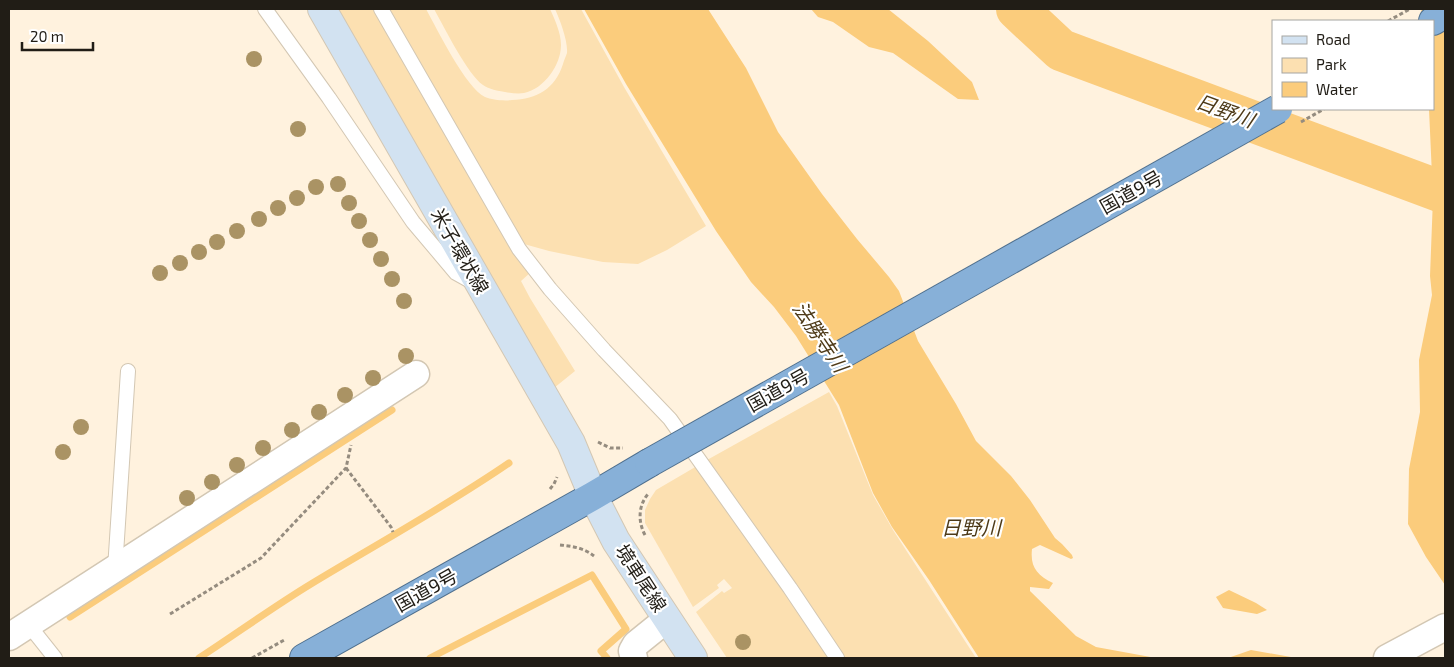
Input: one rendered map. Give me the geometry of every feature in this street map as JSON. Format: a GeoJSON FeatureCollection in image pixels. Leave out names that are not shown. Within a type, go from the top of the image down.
{"type":"FeatureCollection","features":[{"type":"Feature","properties":{"kind":"highway"},"geometry":{"type":"LineString","coordinates":[[1434,21],[1445,14]]}},
{"type":"Feature","properties":{"kind":"highway","name":"国道9号"},"geometry":{"type":"LineString","coordinates":[[298,647],[594,496],[651,476],[1276,110]]}},
{"type":"Feature","properties":{"kind":"main road","name":"米子環状線"},"geometry":{"type":"LineString","coordinates":[[322,9],[571,443],[594,496]]}},
{"type":"Feature","properties":{"kind":"main road","name":"境車尾線"},"geometry":{"type":"LineString","coordinates":[[594,496],[616,541],[693,658]]}},
{"type":"Feature","properties":{"kind":"street"},"geometry":{"type":"LineString","coordinates":[[19,631],[416,374]]}},
{"type":"Feature","properties":{"kind":"street"},"geometry":{"type":"LineString","coordinates":[[634,658],[632,651],[636,644],[667,619]]}},
{"type":"Feature","properties":{"kind":"street"},"geometry":{"type":"LineString","coordinates":[[1387,658],[1445,627]]}},
{"type":"Feature","properties":{"kind":"lane"},"geometry":{"type":"LineString","coordinates":[[265,9],[329,98],[413,222],[456,273],[480,286]]}},
{"type":"Feature","properties":{"kind":"lane"},"geometry":{"type":"LineString","coordinates":[[381,9],[519,250],[550,289],[604,350],[670,419],[837,658]]}},
{"type":"Feature","properties":{"kind":"lane"},"geometry":{"type":"LineString","coordinates":[[115,569],[128,371]]}},
{"type":"Feature","properties":{"kind":"lane"},"geometry":{"type":"LineString","coordinates":[[19,631],[55,658]]}},
{"type":"Feature","properties":{"kind":"path"},"geometry":{"type":"LineString","coordinates":[[1390,20],[1410,9]]}},
{"type":"Feature","properties":{"kind":"path"},"geometry":{"type":"LineString","coordinates":[[170,614],[262,558],[346,468],[352,440],[348,418]]}},
{"type":"Feature","properties":{"kind":"path"},"geometry":{"type":"LineString","coordinates":[[593,438],[610,448],[627,448]]}},
{"type":"Feature","properties":{"kind":"path"},"geometry":{"type":"LineString","coordinates":[[346,468],[393,532]]}},
{"type":"Feature","properties":{"kind":"path"},"geometry":{"type":"LineString","coordinates":[[542,494],[550,490],[558,476]]}},
{"type":"Feature","properties":{"kind":"path"},"geometry":{"type":"LineString","coordinates":[[649,542],[640,526],[640,512],[651,476]]}},
{"type":"Feature","properties":{"kind":"path"},"geometry":{"type":"LineString","coordinates":[[568,538],[573,547]]}},
{"type":"Feature","properties":{"kind":"path"},"geometry":{"type":"LineString","coordinates":[[552,548],[560,545],[578,547],[592,554],[597,560]]}},
{"type":"Feature","properties":{"kind":"path"},"geometry":{"type":"LineString","coordinates":[[252,658],[298,647]]}},
{"type":"Feature","properties":{"kind":"green space"},"geometry":{"type":"Polygon","coordinates":[[[334,9],[373,9],[489,211],[531,272],[521,281],[575,371],[554,388],[334,9]]]}},
{"type":"Feature","properties":{"kind":"green space"},"geometry":{"type":"Polygon","coordinates":[[[387,9],[426,9],[452,57],[469,82],[485,97],[505,100],[537,95],[550,86],[560,73],[567,53],[565,37],[555,9],[581,9],[624,87],[706,226],[667,250],[638,264],[603,262],[524,244],[387,9]]]}},
{"type":"Feature","properties":{"kind":"green space"},"geometry":{"type":"Polygon","coordinates":[[[434,9],[550,9],[561,40],[560,53],[555,68],[538,87],[531,91],[514,93],[488,88],[477,80],[470,71],[434,9]]]}},
{"type":"Feature","properties":{"kind":"green space"},"geometry":{"type":"Polygon","coordinates":[[[829,392],[837,406],[873,495],[893,530],[976,658],[842,658],[707,460],[829,392]]]}},
{"type":"Feature","properties":{"kind":"green space"},"geometry":{"type":"Polygon","coordinates":[[[697,466],[829,658],[727,658],[696,612],[722,591],[724,593],[732,588],[724,579],[717,585],[719,588],[693,607],[645,523],[645,510],[656,490],[697,466]]]}},
{"type":"Feature","properties":{"kind":"water","name":"日野川"},"geometry":{"type":"Polygon","coordinates":[[[584,9],[708,9],[746,68],[778,132],[822,194],[899,291],[918,341],[976,441],[1011,476],[1030,500],[1055,538],[1072,555],[1073,558],[1071,559],[1040,545],[1032,549],[1032,561],[1036,570],[1053,583],[1049,589],[1030,587],[1030,591],[1076,636],[1096,647],[1156,658],[979,658],[929,580],[892,527],[873,493],[839,405],[796,336],[774,307],[751,282],[716,231],[626,84],[584,9]]]}},
{"type":"Feature","properties":{"kind":"water"},"geometry":{"type":"Polygon","coordinates":[[[811,9],[888,9],[928,41],[972,82],[979,100],[958,99],[893,53],[869,47],[833,22],[818,17],[811,9]]]}},
{"type":"Feature","properties":{"kind":"water"},"geometry":{"type":"Polygon","coordinates":[[[1421,9],[1445,9],[1445,585],[1426,557],[1408,524],[1409,469],[1420,412],[1419,360],[1432,295],[1430,276],[1433,198],[1429,110],[1434,110],[1434,20],[1423,20],[1421,9]]]}},
{"type":"Feature","properties":{"kind":"water"},"geometry":{"type":"Polygon","coordinates":[[[1229,590],[1267,610],[1257,614],[1223,608],[1216,597],[1229,590]]]}},
{"type":"Feature","properties":{"kind":"water"},"geometry":{"type":"Polygon","coordinates":[[[1251,650],[1291,657],[1295,658],[1228,658],[1251,650]]]}},
{"type":"Feature","properties":{"kind":"waterway","name":"日野川"},"geometry":{"type":"LineString","coordinates":[[1017,9],[1061,50],[1445,193]]}},
{"type":"Feature","properties":{"kind":"waterway"},"geometry":{"type":"LineString","coordinates":[[70,617],[392,410]]}},
{"type":"Feature","properties":{"kind":"waterway"},"geometry":{"type":"LineString","coordinates":[[199,658],[297,593],[436,510],[509,463]]}},
{"type":"Feature","properties":{"kind":"waterway"},"geometry":{"type":"LineString","coordinates":[[430,658],[592,575],[626,629],[601,651],[607,658]]}},
{"type":"Feature","properties":{"kind":"water label","name":"法勝寺川"},"geometry":{"type":"Point","coordinates":[820,337]}}]}
